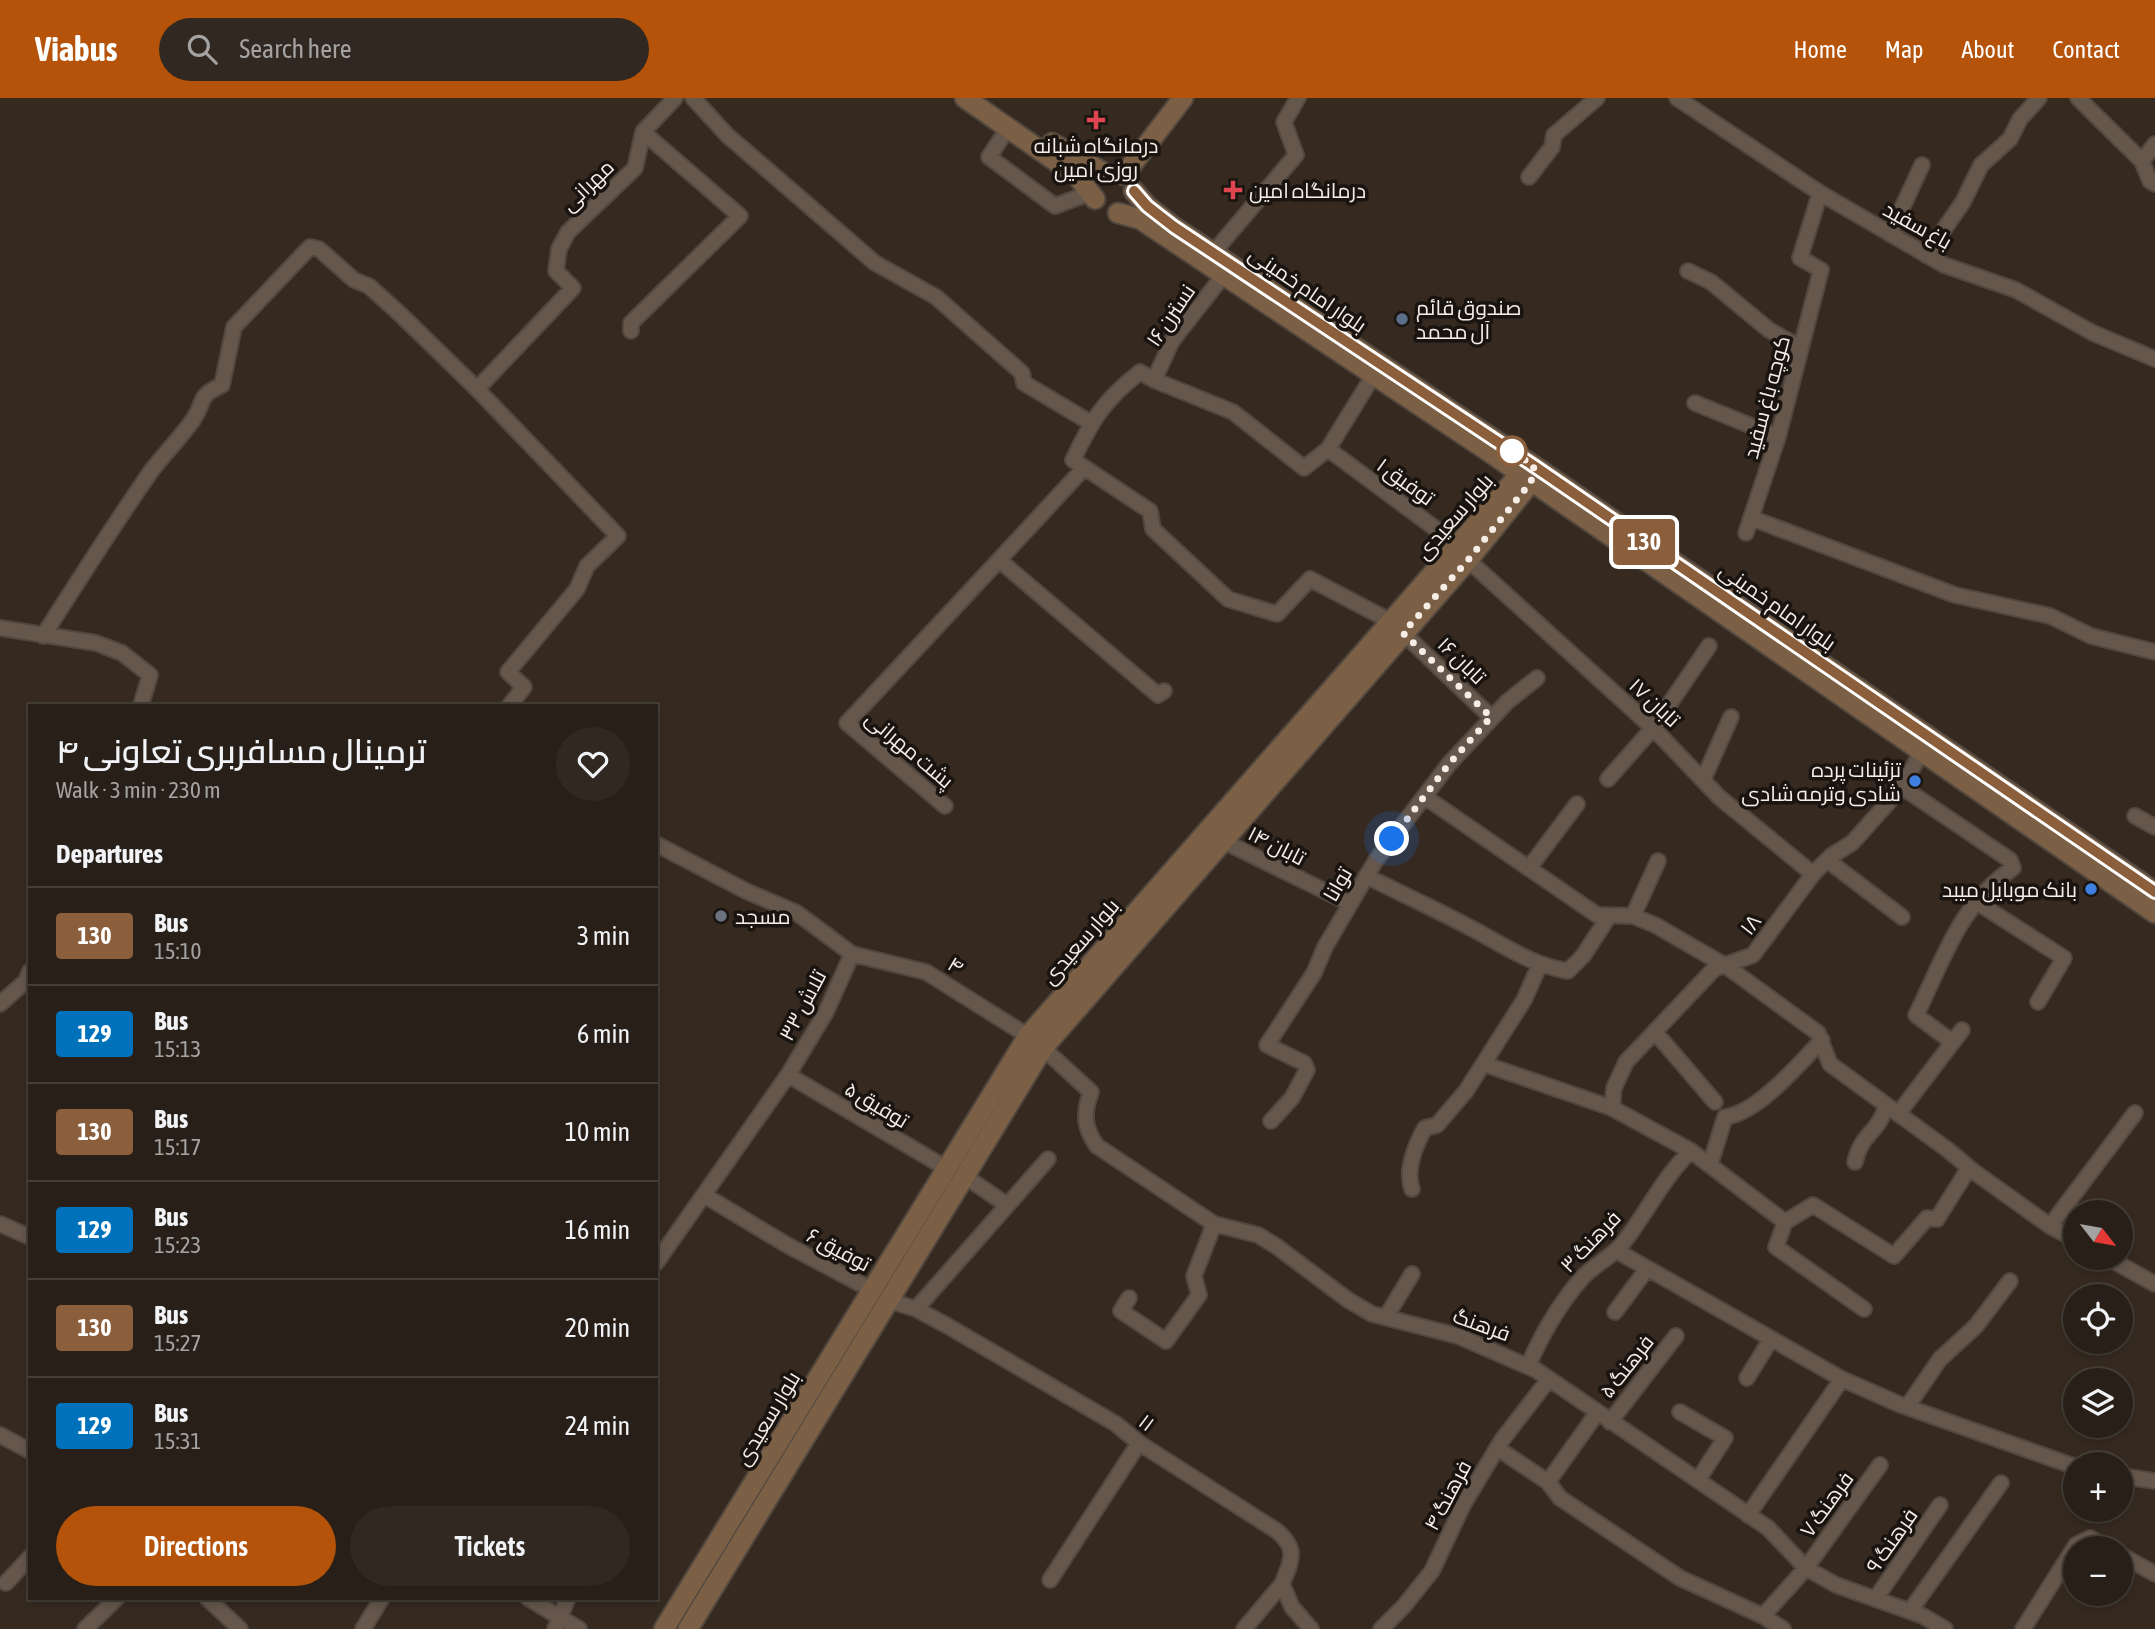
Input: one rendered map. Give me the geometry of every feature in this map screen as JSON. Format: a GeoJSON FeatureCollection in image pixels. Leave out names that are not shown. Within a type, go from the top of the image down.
{"type":"FeatureCollection","features":[{"type":"Feature","properties":{"kind":"main road"},"geometry":{"type":"LineString","coordinates":[[965,98],[1077,176],[1100,207],[1118,213],[1133,201],[1122,180]]}},
{"type":"Feature","properties":{"kind":"main road","name":"بلوار امام خمینی"},"geometry":{"type":"LineString","coordinates":[[986,98],[1066,152],[1122,180],[1147,206],[1528,474],[2155,892]]}},
{"type":"Feature","properties":{"kind":"main road"},"geometry":{"type":"LineString","coordinates":[[1122,180],[1183,98]]}},
{"type":"Feature","properties":{"kind":"main road"},"geometry":{"type":"LineString","coordinates":[[1093,196],[1098,180],[1122,180]]}},
{"type":"Feature","properties":{"kind":"main road","name":"بلوار امام خمینی"},"geometry":{"type":"LineString","coordinates":[[1118,213],[1140,219],[1373,376],[1528,474],[1563,504],[2155,913]]}},
{"type":"Feature","properties":{"kind":"main road"},"geometry":{"type":"LineString","coordinates":[[1488,451],[1497,467],[1502,507],[1545,501],[1563,504]]}},
{"type":"Feature","properties":{"kind":"main road","name":"بلوار سعیدی"},"geometry":{"type":"LineString","coordinates":[[664,1629],[879,1295],[1035,1042],[1464,553],[1528,474]]}},
{"type":"Feature","properties":{"kind":"main road","name":"بلوار سعیدی"},"geometry":{"type":"LineString","coordinates":[[1035,1042],[1223,841],[1248,800]]}},
{"type":"Feature","properties":{"kind":"main road","name":"بلوار سعیدی"},"geometry":{"type":"LineString","coordinates":[[688,1629],[879,1295]]}},
{"type":"Feature","properties":{"kind":"street"},"geometry":{"type":"LineString","coordinates":[[631,331],[631,323],[740,216],[643,132],[675,98]]}},
{"type":"Feature","properties":{"kind":"street"},"geometry":{"type":"LineString","coordinates":[[693,98],[727,135],[875,263],[936,298],[1021,373],[1024,383],[1091,422]]}},
{"type":"Feature","properties":{"kind":"street"},"geometry":{"type":"LineString","coordinates":[[1213,253],[1296,155],[1284,122],[1298,98]]}},
{"type":"Feature","properties":{"kind":"street"},"geometry":{"type":"LineString","coordinates":[[1529,177],[1552,147],[1554,135],[1597,98]]}},
{"type":"Feature","properties":{"kind":"street","name":"باغ سفید"},"geometry":{"type":"LineString","coordinates":[[1677,98],[1820,193],[1944,265],[2016,290],[2092,333],[2155,359]]}},
{"type":"Feature","properties":{"kind":"street"},"geometry":{"type":"LineString","coordinates":[[1926,255],[1963,202],[1981,165],[2010,139],[2020,119],[2039,98]]}},
{"type":"Feature","properties":{"kind":"street"},"geometry":{"type":"LineString","coordinates":[[2078,98],[2142,161],[2150,181],[2155,184]]}},
{"type":"Feature","properties":{"kind":"street"},"geometry":{"type":"LineString","coordinates":[[1008,128],[989,158],[1055,206],[1093,196]]}},
{"type":"Feature","properties":{"kind":"street","name":"مهرانی"},"geometry":{"type":"LineString","coordinates":[[477,389],[573,288],[556,271],[558,248],[568,232],[635,168],[643,132]]}},
{"type":"Feature","properties":{"kind":"street"},"geometry":{"type":"LineString","coordinates":[[2142,161],[2155,144]]}},
{"type":"Feature","properties":{"kind":"street"},"geometry":{"type":"LineString","coordinates":[[1890,234],[1922,165]]}},
{"type":"Feature","properties":{"kind":"street","name":"کوچه باغ سفید"},"geometry":{"type":"LineString","coordinates":[[1820,193],[1800,258],[1821,270],[1778,437],[1749,525],[1955,595],[2050,616],[2091,636],[2155,652]]}},
{"type":"Feature","properties":{"kind":"street"},"geometry":{"type":"LineString","coordinates":[[43,636],[94,554],[152,471],[194,418],[199,404],[208,392],[222,385],[234,327],[310,247],[319,249],[354,280],[369,286],[477,389],[618,536],[587,566],[577,589],[508,672],[524,687],[511,704]]}},
{"type":"Feature","properties":{"kind":"street"},"geometry":{"type":"LineString","coordinates":[[1688,271],[1711,282],[1769,330],[1801,348]]}},
{"type":"Feature","properties":{"kind":"street","name":"نسترن ۱۶"},"geometry":{"type":"LineString","coordinates":[[1154,380],[1172,341],[1223,276]]}},
{"type":"Feature","properties":{"kind":"street"},"geometry":{"type":"LineString","coordinates":[[1164,691],[1158,695],[999,560],[1084,468],[1073,460],[1091,422],[1114,393],[1140,372],[1233,412],[1304,468],[1328,449],[1373,376]]}},
{"type":"Feature","properties":{"kind":"street"},"geometry":{"type":"LineString","coordinates":[[1695,403],[1778,437]]}},
{"type":"Feature","properties":{"kind":"street","name":"توفیق ۱"},"geometry":{"type":"LineString","coordinates":[[1328,449],[1464,553]]}},
{"type":"Feature","properties":{"kind":"street","name":"تابان ۱۶"},"geometry":{"type":"LineString","coordinates":[[1084,468],[1150,511],[1153,529],[1228,599],[1277,614],[1310,579],[1398,627],[1491,717]]}},
{"type":"Feature","properties":{"kind":"street","name":"تابان ۱۷"},"geometry":{"type":"LineString","coordinates":[[1464,553],[1653,728],[1719,797],[1812,874]]}},
{"type":"Feature","properties":{"kind":"street","name":"پشت مهرانی"},"geometry":{"type":"LineString","coordinates":[[945,806],[847,723],[999,560]]}},
{"type":"Feature","properties":{"kind":"street"},"geometry":{"type":"LineString","coordinates":[[0,628],[96,643],[122,653],[150,675],[141,704]]}},
{"type":"Feature","properties":{"kind":"street"},"geometry":{"type":"LineString","coordinates":[[1608,779],[1653,728],[1709,646]]}},
{"type":"Feature","properties":{"kind":"street","name":"توانا"},"geometry":{"type":"LineString","coordinates":[[1271,1121],[1292,1098],[1307,1070],[1304,1063],[1268,1045],[1314,973],[1349,904],[1366,876],[1449,764],[1491,717],[1537,678]]}},
{"type":"Feature","properties":{"kind":"street"},"geometry":{"type":"LineString","coordinates":[[1703,780],[1731,717]]}},
{"type":"Feature","properties":{"kind":"street","name":"۱۸"},"geometry":{"type":"LineString","coordinates":[[1612,1108],[1614,1088],[1626,1062],[1714,969],[1753,955],[1812,874],[1852,843],[1902,786],[1921,753]]}},
{"type":"Feature","properties":{"kind":"street"},"geometry":{"type":"LineString","coordinates":[[1902,786],[2010,860],[2013,868],[1975,901],[1948,944],[1916,1015],[1952,1042]]}},
{"type":"Feature","properties":{"kind":"street"},"geometry":{"type":"LineString","coordinates":[[1425,797],[1597,915],[1633,916],[1655,925],[1726,966],[1818,1033],[1830,1064],[1969,1168],[2063,1233]]}},
{"type":"Feature","properties":{"kind":"street"},"geometry":{"type":"LineString","coordinates":[[1529,868],[1577,804]]}},
{"type":"Feature","properties":{"kind":"street"},"geometry":{"type":"LineString","coordinates":[[2135,816],[2155,827]]}},
{"type":"Feature","properties":{"kind":"street","name":"تابان ۱۴"},"geometry":{"type":"LineString","coordinates":[[1223,841],[1349,904]]}},
{"type":"Feature","properties":{"kind":"street"},"geometry":{"type":"LineString","coordinates":[[658,845],[746,891],[797,913],[852,954]]}},
{"type":"Feature","properties":{"kind":"street"},"geometry":{"type":"LineString","coordinates":[[1827,860],[1902,917]]}},
{"type":"Feature","properties":{"kind":"street"},"geometry":{"type":"LineString","coordinates":[[1633,916],[1658,861]]}},
{"type":"Feature","properties":{"kind":"street"},"geometry":{"type":"LineString","coordinates":[[1366,876],[1469,927],[1519,956],[1568,971],[1583,956],[1609,916]]}},
{"type":"Feature","properties":{"kind":"street"},"geometry":{"type":"LineString","coordinates":[[1975,901],[2064,958],[2038,1002]]}},
{"type":"Feature","properties":{"kind":"street","name":"۴"},"geometry":{"type":"LineString","coordinates":[[852,954],[926,972],[1035,1042]]}},
{"type":"Feature","properties":{"kind":"street","name":"تلاش ۳۳"},"geometry":{"type":"LineString","coordinates":[[658,1260],[788,1075],[826,1012],[852,954]]}},
{"type":"Feature","properties":{"kind":"street"},"geometry":{"type":"LineString","coordinates":[[1412,1189],[1408,1178],[1425,1128],[1437,1125],[1466,1091],[1524,1000],[1540,964]]}},
{"type":"Feature","properties":{"kind":"street"},"geometry":{"type":"LineString","coordinates":[[1,1002],[26,981],[28,976]]}},
{"type":"Feature","properties":{"kind":"street"},"geometry":{"type":"LineString","coordinates":[[1855,1162],[1859,1145],[1962,1030]]}},
{"type":"Feature","properties":{"kind":"street"},"geometry":{"type":"LineString","coordinates":[[1655,1032],[1715,1102]]}},
{"type":"Feature","properties":{"kind":"street"},"geometry":{"type":"LineString","coordinates":[[1710,1165],[1725,1117],[1737,1116],[1753,1106],[1822,1040]]}},
{"type":"Feature","properties":{"kind":"street","name":"فرهنگ"},"geometry":{"type":"LineString","coordinates":[[1035,1042],[1091,1093],[1085,1107],[1085,1120],[1089,1135],[1097,1146],[1214,1224],[1258,1234],[1348,1300],[1372,1314],[1458,1336],[1528,1366],[1768,1528],[1806,1568],[1836,1585],[1910,1611],[1945,1629]]}},
{"type":"Feature","properties":{"kind":"street"},"geometry":{"type":"LineString","coordinates":[[1484,1064],[1612,1108],[1691,1151],[1785,1222]]}},
{"type":"Feature","properties":{"kind":"street","name":"توفیق ۵"},"geometry":{"type":"LineString","coordinates":[[788,1075],[954,1171],[1007,1205]]}},
{"type":"Feature","properties":{"kind":"street"},"geometry":{"type":"LineString","coordinates":[[2050,1226],[2135,1113]]}},
{"type":"Feature","properties":{"kind":"street","name":"فرهنگ ۳"},"geometry":{"type":"LineString","coordinates":[[1528,1366],[1542,1335],[1560,1306],[1598,1262],[1617,1251],[1677,1164],[1691,1151]]}},
{"type":"Feature","properties":{"kind":"street"},"geometry":{"type":"LineString","coordinates":[[916,1309],[1048,1159]]}},
{"type":"Feature","properties":{"kind":"street"},"geometry":{"type":"LineString","coordinates":[[1864,1309],[1776,1247],[1785,1222],[1813,1205],[1894,1256],[1927,1218],[1937,1219],[1969,1168]]}},
{"type":"Feature","properties":{"kind":"street","name":"توفیق ۶"},"geometry":{"type":"LineString","coordinates":[[704,1195],[787,1245],[879,1295]]}},
{"type":"Feature","properties":{"kind":"street"},"geometry":{"type":"LineString","coordinates":[[0,1224],[28,1236]]}},
{"type":"Feature","properties":{"kind":"street"},"geometry":{"type":"LineString","coordinates":[[1129,1298],[1121,1311],[1166,1341],[1199,1295],[1194,1276],[1214,1224]]}},
{"type":"Feature","properties":{"kind":"street"},"geometry":{"type":"LineString","coordinates":[[1617,1251],[1842,1379],[1907,1407],[2063,1462]]}},
{"type":"Feature","properties":{"kind":"street"},"geometry":{"type":"LineString","coordinates":[[1615,1312],[1647,1269]]}},
{"type":"Feature","properties":{"kind":"street"},"geometry":{"type":"LineString","coordinates":[[2130,1270],[2155,1284]]}},
{"type":"Feature","properties":{"kind":"street"},"geometry":{"type":"LineString","coordinates":[[1386,1317],[1412,1274]]}},
{"type":"Feature","properties":{"kind":"street"},"geometry":{"type":"LineString","coordinates":[[1907,1407],[1940,1359],[1976,1326],[2010,1281]]}},
{"type":"Feature","properties":{"kind":"street","name":"۱۱"},"geometry":{"type":"LineString","coordinates":[[879,1295],[916,1309],[1100,1414],[1139,1443],[1277,1531],[1289,1541],[1293,1551],[1282,1584]]}},
{"type":"Feature","properties":{"kind":"street","name":"فرهنگ ۵"},"geometry":{"type":"LineString","coordinates":[[1610,1422],[1676,1336]]}},
{"type":"Feature","properties":{"kind":"street"},"geometry":{"type":"LineString","coordinates":[[1747,1378],[1771,1339]]}},
{"type":"Feature","properties":{"kind":"street","name":"فرهنگ ۴"},"geometry":{"type":"LineString","coordinates":[[1381,1629],[1432,1571],[1463,1505],[1497,1448],[1549,1379]]}},
{"type":"Feature","properties":{"kind":"street"},"geometry":{"type":"LineString","coordinates":[[1748,1515],[1842,1379]]}},
{"type":"Feature","properties":{"kind":"street"},"geometry":{"type":"LineString","coordinates":[[1680,1412],[1726,1438],[1698,1480]]}},
{"type":"Feature","properties":{"kind":"street"},"geometry":{"type":"LineString","coordinates":[[1548,1482],[1597,1413]]}},
{"type":"Feature","properties":{"kind":"street"},"geometry":{"type":"LineString","coordinates":[[0,1435],[28,1450]]}},
{"type":"Feature","properties":{"kind":"street"},"geometry":{"type":"LineString","coordinates":[[1050,1580],[1139,1443]]}},
{"type":"Feature","properties":{"kind":"street"},"geometry":{"type":"LineString","coordinates":[[1497,1448],[1548,1482],[1560,1498],[1680,1578],[1763,1616],[1783,1629]]}},
{"type":"Feature","properties":{"kind":"street","name":"فرهنگ ۷"},"geometry":{"type":"LineString","coordinates":[[1763,1616],[1806,1568],[1880,1465]]}},
{"type":"Feature","properties":{"kind":"street"},"geometry":{"type":"LineString","coordinates":[[2133,1478],[2155,1482]]}},
{"type":"Feature","properties":{"kind":"street"},"geometry":{"type":"LineString","coordinates":[[1910,1611],[2001,1483]]}},
{"type":"Feature","properties":{"kind":"street","name":"فرهنگ ۹"},"geometry":{"type":"LineString","coordinates":[[1876,1598],[1940,1506]]}},
{"type":"Feature","properties":{"kind":"street"},"geometry":{"type":"LineString","coordinates":[[6,1583],[28,1559]]}},
{"type":"Feature","properties":{"kind":"street"},"geometry":{"type":"LineString","coordinates":[[2133,1562],[2155,1574]]}},
{"type":"Feature","properties":{"kind":"street"},"geometry":{"type":"LineString","coordinates":[[2023,1629],[2063,1566]]}},
{"type":"Feature","properties":{"kind":"street"},"geometry":{"type":"LineString","coordinates":[[1244,1629],[1282,1584],[1292,1607],[1311,1629]]}},
{"type":"Feature","properties":{"kind":"street"},"geometry":{"type":"LineString","coordinates":[[85,1629],[115,1600]]}},
{"type":"Feature","properties":{"kind":"street"},"geometry":{"type":"LineString","coordinates":[[209,1600],[240,1629]]}},
{"type":"Feature","properties":{"kind":"street"},"geometry":{"type":"LineString","coordinates":[[363,1629],[381,1600]]}},
{"type":"Feature","properties":{"kind":"street"},"geometry":{"type":"LineString","coordinates":[[530,1600],[558,1624],[579,1629]]}},
{"type":"Feature","properties":{"kind":"street"},"geometry":{"type":"LineString","coordinates":[[558,1624],[567,1600]]}},
{"type":"Feature","properties":{"kind":"bus line","name":"130"},"geometry":{"type":"LineString","coordinates":[[1134,191],[1147,206],[1174,227],[1534,466],[2155,892]]}},
{"type":"Feature","properties":{"kind":"place","name":"درمانگاه شبانه روزی امین"},"geometry":{"type":"Point","coordinates":[1096,120]}},
{"type":"Feature","properties":{"kind":"place","name":"درمانگاه امین"},"geometry":{"type":"Point","coordinates":[1233,190]}},
{"type":"Feature","properties":{"kind":"place","name":"صندوق قائم آل محمد"},"geometry":{"type":"Point","coordinates":[1402,319]}},
{"type":"Feature","properties":{"kind":"place","name":"تزئینات پرده شادی وترمه شادی"},"geometry":{"type":"Point","coordinates":[1915,781]}},
{"type":"Feature","properties":{"kind":"place","name":"بانک موبایل میبد"},"geometry":{"type":"Point","coordinates":[2091,889]}},
{"type":"Feature","properties":{"kind":"place","name":"مسجد"},"geometry":{"type":"Point","coordinates":[721,916]}},
{"type":"Feature","properties":{"kind":"route"},"geometry":{"type":"LineString","coordinates":[[1392,839],[1449,764],[1491,717],[1403,633],[1468,560],[1531,482],[1534,466],[1512,451]]}}]}
